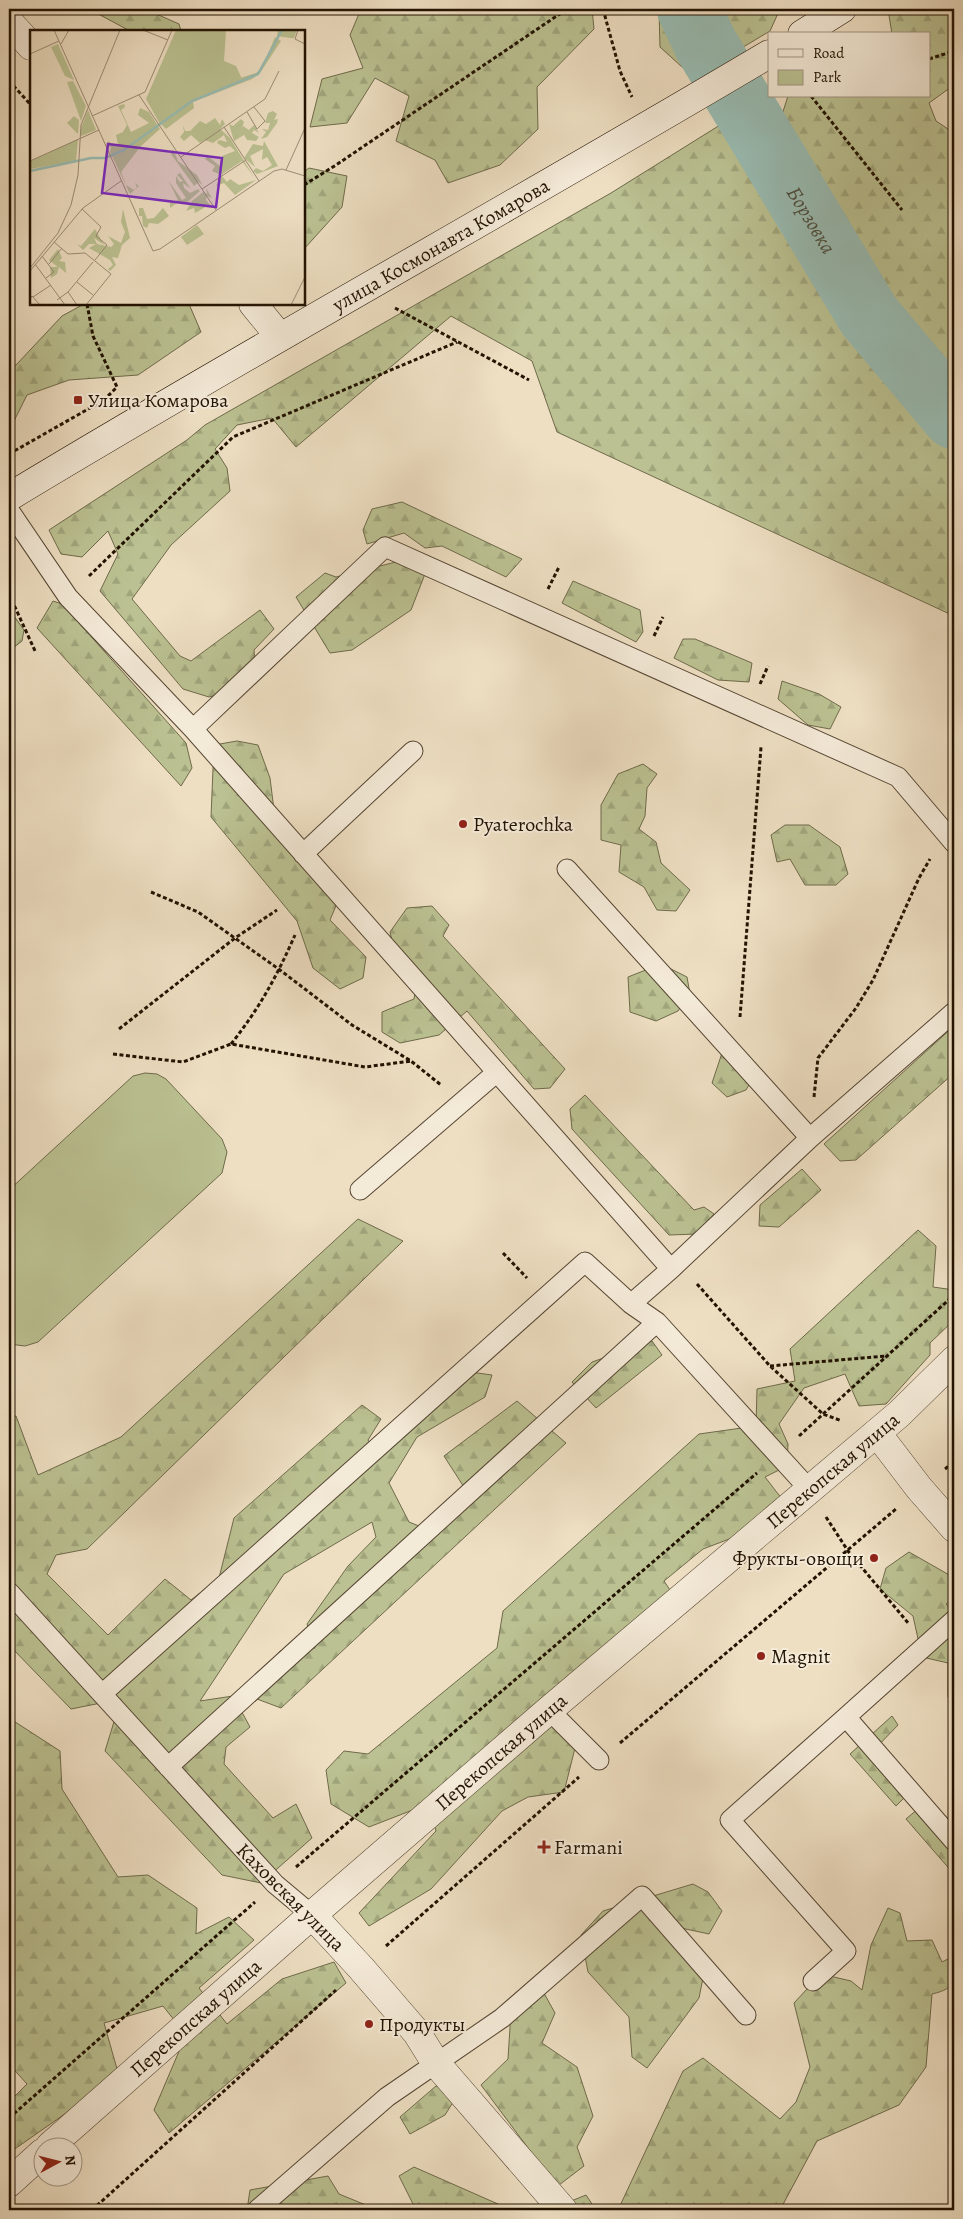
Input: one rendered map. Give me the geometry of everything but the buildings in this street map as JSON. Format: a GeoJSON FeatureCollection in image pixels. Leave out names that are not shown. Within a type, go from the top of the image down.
{"type":"FeatureCollection","features":[{"type":"Feature","properties":{"kind":"street"},"geometry":{"type":"LineString","coordinates":[[805,32],[842,9]]}},
{"type":"Feature","properties":{"kind":"street"},"geometry":{"type":"LineString","coordinates":[[9,22],[30,45]]}},
{"type":"Feature","properties":{"kind":"street","name":"улица Космонавта Комарова"},"geometry":{"type":"LineString","coordinates":[[9,497],[280,337],[647,127],[768,55]]}},
{"type":"Feature","properties":{"kind":"street"},"geometry":{"type":"LineString","coordinates":[[254,305],[280,337]]}},
{"type":"Feature","properties":{"kind":"street","name":"Перекопская улица"},"geometry":{"type":"LineString","coordinates":[[61,2136],[312,1915],[549,1710],[809,1489],[877,1434],[954,1360]]}},
{"type":"Feature","properties":{"kind":"street"},"geometry":{"type":"LineString","coordinates":[[877,1434],[919,1488],[954,1528]]}},
{"type":"Feature","properties":{"kind":"street","name":"Каховская улица"},"geometry":{"type":"LineString","coordinates":[[312,1915],[417,2033],[435,2062],[563,2210]]}},
{"type":"Feature","properties":{"kind":"street"},"geometry":{"type":"LineString","coordinates":[[9,2184],[32,2163]]}},
{"type":"Feature","properties":{"kind":"lane"},"geometry":{"type":"LineString","coordinates":[[9,510],[68,597],[193,729],[670,1269]]}},
{"type":"Feature","properties":{"kind":"lane"},"geometry":{"type":"LineString","coordinates":[[193,729],[385,547],[898,777],[950,838]]}},
{"type":"Feature","properties":{"kind":"lane"},"geometry":{"type":"LineString","coordinates":[[303,854],[413,751]]}},
{"type":"Feature","properties":{"kind":"lane"},"geometry":{"type":"LineString","coordinates":[[567,869],[810,1138]]}},
{"type":"Feature","properties":{"kind":"lane"},"geometry":{"type":"LineString","coordinates":[[631,1304],[810,1138],[954,1012]]}},
{"type":"Feature","properties":{"kind":"lane"},"geometry":{"type":"LineString","coordinates":[[360,1190],[497,1072]]}},
{"type":"Feature","properties":{"kind":"lane"},"geometry":{"type":"LineString","coordinates":[[102,1694],[585,1262],[631,1304],[657,1322],[809,1489]]}},
{"type":"Feature","properties":{"kind":"lane"},"geometry":{"type":"LineString","coordinates":[[168,1767],[657,1322]]}},
{"type":"Feature","properties":{"kind":"lane","name":"Каховская улица"},"geometry":{"type":"LineString","coordinates":[[9,1592],[276,1884],[312,1915]]}},
{"type":"Feature","properties":{"kind":"lane"},"geometry":{"type":"LineString","coordinates":[[813,1981],[846,1951],[730,1820],[954,1620]]}},
{"type":"Feature","properties":{"kind":"lane"},"geometry":{"type":"LineString","coordinates":[[549,1710],[599,1760]]}},
{"type":"Feature","properties":{"kind":"lane"},"geometry":{"type":"LineString","coordinates":[[846,1717],[954,1841]]}},
{"type":"Feature","properties":{"kind":"lane"},"geometry":{"type":"LineString","coordinates":[[257,2210],[386,2097],[502,2018],[642,1896],[746,2015]]}},
{"type":"Feature","properties":{"kind":"path"},"geometry":{"type":"LineString","coordinates":[[305,184],[567,9]]}},
{"type":"Feature","properties":{"kind":"path"},"geometry":{"type":"LineString","coordinates":[[603,9],[620,71],[647,127]]}},
{"type":"Feature","properties":{"kind":"path"},"geometry":{"type":"LineString","coordinates":[[930,59],[954,51]]}},
{"type":"Feature","properties":{"kind":"path"},"geometry":{"type":"LineString","coordinates":[[9,81],[30,104]]}},
{"type":"Feature","properties":{"kind":"path"},"geometry":{"type":"LineString","coordinates":[[814,98],[902,210]]}},
{"type":"Feature","properties":{"kind":"path"},"geometry":{"type":"LineString","coordinates":[[9,454],[109,397],[117,386],[93,336],[88,305]]}},
{"type":"Feature","properties":{"kind":"path"},"geometry":{"type":"LineString","coordinates":[[394,308],[528,380]]}},
{"type":"Feature","properties":{"kind":"path"},"geometry":{"type":"LineString","coordinates":[[68,597],[233,437],[458,342]]}},
{"type":"Feature","properties":{"kind":"path"},"geometry":{"type":"LineString","coordinates":[[9,594],[36,653]]}},
{"type":"Feature","properties":{"kind":"path"},"geometry":{"type":"LineString","coordinates":[[737,1057],[763,716]]}},
{"type":"Feature","properties":{"kind":"path"},"geometry":{"type":"LineString","coordinates":[[810,1138],[818,1058],[856,1008],[872,980],[918,878],[950,838]]}},
{"type":"Feature","properties":{"kind":"path"},"geometry":{"type":"LineString","coordinates":[[151,892],[198,912],[280,970],[352,1025],[411,1061],[462,1102]]}},
{"type":"Feature","properties":{"kind":"path"},"geometry":{"type":"LineString","coordinates":[[119,1029],[235,938],[277,910]]}},
{"type":"Feature","properties":{"kind":"path"},"geometry":{"type":"LineString","coordinates":[[231,1044],[257,1012],[280,970],[295,935]]}},
{"type":"Feature","properties":{"kind":"path"},"geometry":{"type":"LineString","coordinates":[[113,1054],[183,1062],[231,1044],[365,1067],[411,1061]]}},
{"type":"Feature","properties":{"kind":"path"},"geometry":{"type":"LineString","coordinates":[[670,1269],[694,1282],[770,1366],[823,1414],[877,1434]]}},
{"type":"Feature","properties":{"kind":"path"},"geometry":{"type":"LineString","coordinates":[[9,2118],[276,1884],[778,1454],[954,1295]]}},
{"type":"Feature","properties":{"kind":"path"},"geometry":{"type":"LineString","coordinates":[[770,1366],[888,1356]]}},
{"type":"Feature","properties":{"kind":"path"},"geometry":{"type":"LineString","coordinates":[[92,2210],[361,1968],[599,1760],[848,1551],[919,1488],[954,1462]]}},
{"type":"Feature","properties":{"kind":"path"},"geometry":{"type":"LineString","coordinates":[[809,1489],[848,1551],[926,1644]]}},
{"type":"Feature","properties":{"kind":"green space"},"geometry":{"type":"Polygon","coordinates":[[[89,9],[145,9],[179,24],[181,30],[128,30],[89,9]]]}},
{"type":"Feature","properties":{"kind":"green space"},"geometry":{"type":"Polygon","coordinates":[[[361,9],[592,9],[594,29],[537,87],[538,129],[500,165],[448,183],[435,160],[396,141],[409,96],[375,78],[347,123],[310,127],[322,79],[363,68],[350,35],[361,9]]]}},
{"type":"Feature","properties":{"kind":"green space"},"geometry":{"type":"Polygon","coordinates":[[[659,9],[780,9],[770,31],[693,77],[660,47],[659,9]]]}},
{"type":"Feature","properties":{"kind":"green space"},"geometry":{"type":"Polygon","coordinates":[[[888,9],[954,9],[954,85],[929,103],[936,121],[954,133],[954,616],[557,432],[532,361],[451,316],[296,447],[272,418],[237,425],[215,449],[227,468],[230,491],[171,545],[132,599],[180,656],[191,661],[260,610],[274,629],[254,650],[255,664],[221,694],[209,697],[183,689],[100,591],[118,554],[108,531],[82,557],[61,554],[49,530],[187,440],[205,425],[611,193],[720,125],[743,139],[779,124],[787,98],[930,98],[930,32],[892,32],[888,9]]]}},
{"type":"Feature","properties":{"kind":"green space"},"geometry":{"type":"Polygon","coordinates":[[[309,168],[347,176],[342,207],[305,248],[305,171],[309,168]]]}},
{"type":"Feature","properties":{"kind":"green space"},"geometry":{"type":"Polygon","coordinates":[[[82,305],[189,305],[201,332],[138,375],[69,380],[27,395],[9,431],[9,368],[16,365],[62,316],[82,305]]]}},
{"type":"Feature","properties":{"kind":"green space"},"geometry":{"type":"Polygon","coordinates":[[[402,502],[522,559],[506,577],[442,546],[425,548],[404,533],[367,544],[363,530],[372,509],[402,502]]]}},
{"type":"Feature","properties":{"kind":"green space"},"geometry":{"type":"Polygon","coordinates":[[[430,561],[411,610],[352,650],[330,653],[296,597],[325,573],[336,577],[396,562],[430,561]]]}},
{"type":"Feature","properties":{"kind":"green space"},"geometry":{"type":"Polygon","coordinates":[[[573,581],[640,610],[643,632],[636,642],[562,603],[573,581]]]}},
{"type":"Feature","properties":{"kind":"green space"},"geometry":{"type":"Polygon","coordinates":[[[53,601],[62,604],[186,743],[192,768],[181,786],[37,628],[53,601]]]}},
{"type":"Feature","properties":{"kind":"green space"},"geometry":{"type":"Polygon","coordinates":[[[9,609],[24,630],[22,641],[9,651],[9,609]]]}},
{"type":"Feature","properties":{"kind":"green space"},"geometry":{"type":"Polygon","coordinates":[[[683,639],[695,639],[752,663],[749,682],[718,680],[674,658],[683,639]]]}},
{"type":"Feature","properties":{"kind":"green space"},"geometry":{"type":"Polygon","coordinates":[[[782,681],[819,694],[841,707],[830,729],[808,725],[778,699],[782,681]]]}},
{"type":"Feature","properties":{"kind":"green space"},"geometry":{"type":"Polygon","coordinates":[[[237,741],[258,745],[270,778],[274,810],[344,887],[330,920],[366,957],[363,978],[340,989],[313,968],[297,921],[211,817],[214,745],[237,741]]]}},
{"type":"Feature","properties":{"kind":"green space"},"geometry":{"type":"Polygon","coordinates":[[[643,764],[657,774],[647,788],[645,816],[639,829],[656,842],[661,863],[690,890],[676,911],[657,910],[644,887],[619,872],[621,845],[601,840],[601,805],[618,774],[643,764]]]}},
{"type":"Feature","properties":{"kind":"green space"},"geometry":{"type":"Polygon","coordinates":[[[785,825],[809,825],[840,847],[848,874],[836,885],[805,885],[790,859],[777,862],[771,835],[785,825]]]}},
{"type":"Feature","properties":{"kind":"green space"},"geometry":{"type":"Polygon","coordinates":[[[432,906],[449,925],[443,936],[565,1069],[550,1088],[534,1089],[467,1011],[439,1035],[400,1043],[382,1032],[382,1012],[414,999],[418,977],[393,945],[390,932],[407,908],[432,906]]]}},
{"type":"Feature","properties":{"kind":"green space"},"geometry":{"type":"Polygon","coordinates":[[[661,964],[687,977],[690,994],[678,1011],[656,1021],[630,1012],[628,977],[661,964]]]}},
{"type":"Feature","properties":{"kind":"green space"},"geometry":{"type":"Polygon","coordinates":[[[954,1026],[954,1073],[856,1160],[840,1161],[824,1144],[954,1026]]]}},
{"type":"Feature","properties":{"kind":"green space"},"geometry":{"type":"Polygon","coordinates":[[[722,1053],[757,1071],[746,1090],[727,1097],[712,1083],[722,1053]]]}},
{"type":"Feature","properties":{"kind":"green space"},"geometry":{"type":"Polygon","coordinates":[[[145,1073],[157,1074],[166,1079],[222,1139],[227,1152],[222,1173],[38,1342],[25,1346],[9,1344],[9,1190],[133,1076],[145,1073]]]}},
{"type":"Feature","properties":{"kind":"green space"},"geometry":{"type":"Polygon","coordinates":[[[585,1095],[694,1210],[704,1207],[714,1214],[698,1234],[669,1235],[572,1129],[570,1109],[585,1095]]]}},
{"type":"Feature","properties":{"kind":"green space"},"geometry":{"type":"Polygon","coordinates":[[[802,1169],[821,1190],[779,1227],[759,1226],[760,1205],[802,1169]]]}},
{"type":"Feature","properties":{"kind":"green space"},"geometry":{"type":"Polygon","coordinates":[[[358,1219],[403,1241],[87,1549],[56,1555],[47,1574],[108,1635],[165,1579],[191,1600],[219,1578],[234,1518],[362,1405],[381,1419],[368,1440],[375,1453],[470,1372],[492,1375],[485,1397],[417,1437],[389,1483],[409,1522],[429,1530],[471,1498],[444,1456],[517,1401],[566,1443],[281,1708],[257,1699],[280,1651],[315,1648],[307,1624],[348,1566],[376,1537],[372,1522],[284,1574],[200,1701],[233,1696],[250,1727],[226,1747],[224,1764],[273,1818],[296,1804],[312,1838],[261,1883],[222,1875],[105,1751],[121,1699],[71,1709],[9,1645],[9,1555],[15,1543],[9,1495],[9,1417],[16,1416],[38,1475],[121,1437],[358,1219]]]}},
{"type":"Feature","properties":{"kind":"green space"},"geometry":{"type":"Polygon","coordinates":[[[918,1230],[936,1246],[933,1287],[954,1290],[954,1320],[930,1343],[930,1355],[886,1404],[859,1406],[845,1374],[804,1388],[779,1424],[788,1444],[787,1466],[765,1477],[782,1499],[745,1533],[703,1549],[664,1581],[672,1593],[507,1738],[561,1720],[580,1728],[564,1792],[528,1797],[502,1811],[431,1889],[369,1926],[359,1913],[436,1831],[428,1804],[369,1827],[331,1804],[326,1770],[344,1751],[368,1754],[497,1648],[503,1611],[699,1434],[756,1426],[757,1389],[795,1381],[790,1349],[918,1230]]]}},
{"type":"Feature","properties":{"kind":"green space"},"geometry":{"type":"Polygon","coordinates":[[[652,1341],[662,1355],[596,1408],[572,1382],[592,1362],[652,1341]]]}},
{"type":"Feature","properties":{"kind":"green space"},"geometry":{"type":"Polygon","coordinates":[[[909,1552],[951,1576],[954,1575],[954,1599],[946,1604],[954,1614],[954,1705],[948,1697],[948,1663],[922,1657],[913,1616],[880,1589],[886,1568],[909,1552]]]}},
{"type":"Feature","properties":{"kind":"green space"},"geometry":{"type":"Polygon","coordinates":[[[892,1716],[898,1725],[873,1751],[875,1763],[904,1798],[896,1806],[850,1754],[892,1716]]]}},
{"type":"Feature","properties":{"kind":"green space"},"geometry":{"type":"Polygon","coordinates":[[[9,1718],[60,1751],[62,1789],[118,1877],[148,1875],[197,1908],[196,1934],[229,1917],[254,1940],[199,1988],[227,2024],[282,1979],[334,1962],[346,1983],[169,2133],[154,2110],[186,2035],[163,2006],[104,2023],[119,2076],[9,2153],[9,2102],[27,2084],[9,2064],[9,1718]]]}},
{"type":"Feature","properties":{"kind":"green space"},"geometry":{"type":"Polygon","coordinates":[[[919,1808],[954,1850],[953,1873],[906,1819],[919,1808]]]}},
{"type":"Feature","properties":{"kind":"green space"},"geometry":{"type":"Polygon","coordinates":[[[693,1884],[708,1892],[722,1911],[709,1934],[681,1928],[704,1973],[699,1998],[647,2068],[632,2057],[629,2017],[588,1972],[581,1935],[603,1911],[693,1884]]]}},
{"type":"Feature","properties":{"kind":"green space"},"geometry":{"type":"Polygon","coordinates":[[[888,1908],[900,1913],[907,1941],[932,1940],[942,1962],[954,1956],[953,1982],[946,1989],[932,1994],[926,2067],[899,2105],[817,2141],[780,2210],[618,2210],[683,2071],[703,2058],[780,2119],[796,2102],[810,2067],[794,2003],[821,1974],[851,1981],[862,1990],[871,1945],[888,1908]]]}},
{"type":"Feature","properties":{"kind":"green space"},"geometry":{"type":"Polygon","coordinates":[[[540,1986],[555,2013],[542,2043],[577,2067],[593,2116],[577,2147],[584,2166],[559,2185],[540,2164],[481,2085],[508,2059],[512,1996],[540,1986]]]}},
{"type":"Feature","properties":{"kind":"green space"},"geometry":{"type":"Polygon","coordinates":[[[436,2086],[460,2091],[445,2115],[410,2134],[400,2117],[436,2086]]]}},
{"type":"Feature","properties":{"kind":"green space"},"geometry":{"type":"Polygon","coordinates":[[[414,2167],[507,2208],[506,2210],[416,2210],[399,2176],[414,2167]]]}},
{"type":"Feature","properties":{"kind":"green space"},"geometry":{"type":"Polygon","coordinates":[[[328,2176],[339,2194],[378,2210],[247,2210],[250,2190],[328,2176]]]}},
{"type":"Feature","properties":{"kind":"green space"},"geometry":{"type":"Polygon","coordinates":[[[586,2195],[596,2210],[549,2210],[586,2195]]]}},
{"type":"Feature","properties":{"kind":"waterway","name":"Борзовка"},"geometry":{"type":"LineString","coordinates":[[689,9],[706,45],[869,316],[954,417]]}},
{"type":"Feature","properties":{"kind":"place","name":"Улица Комарова"},"geometry":{"type":"Point","coordinates":[78,400]}},
{"type":"Feature","properties":{"kind":"place","name":"Pyaterochka"},"geometry":{"type":"Point","coordinates":[463,824]}},
{"type":"Feature","properties":{"kind":"place","name":"Фрукты-овощи"},"geometry":{"type":"Point","coordinates":[874,1558]}},
{"type":"Feature","properties":{"kind":"place","name":"Magnit"},"geometry":{"type":"Point","coordinates":[761,1656]}},
{"type":"Feature","properties":{"kind":"place","name":"Farmani"},"geometry":{"type":"Point","coordinates":[544,1847]}},
{"type":"Feature","properties":{"kind":"place","name":"Продукты"},"geometry":{"type":"Point","coordinates":[369,2024]}}]}
